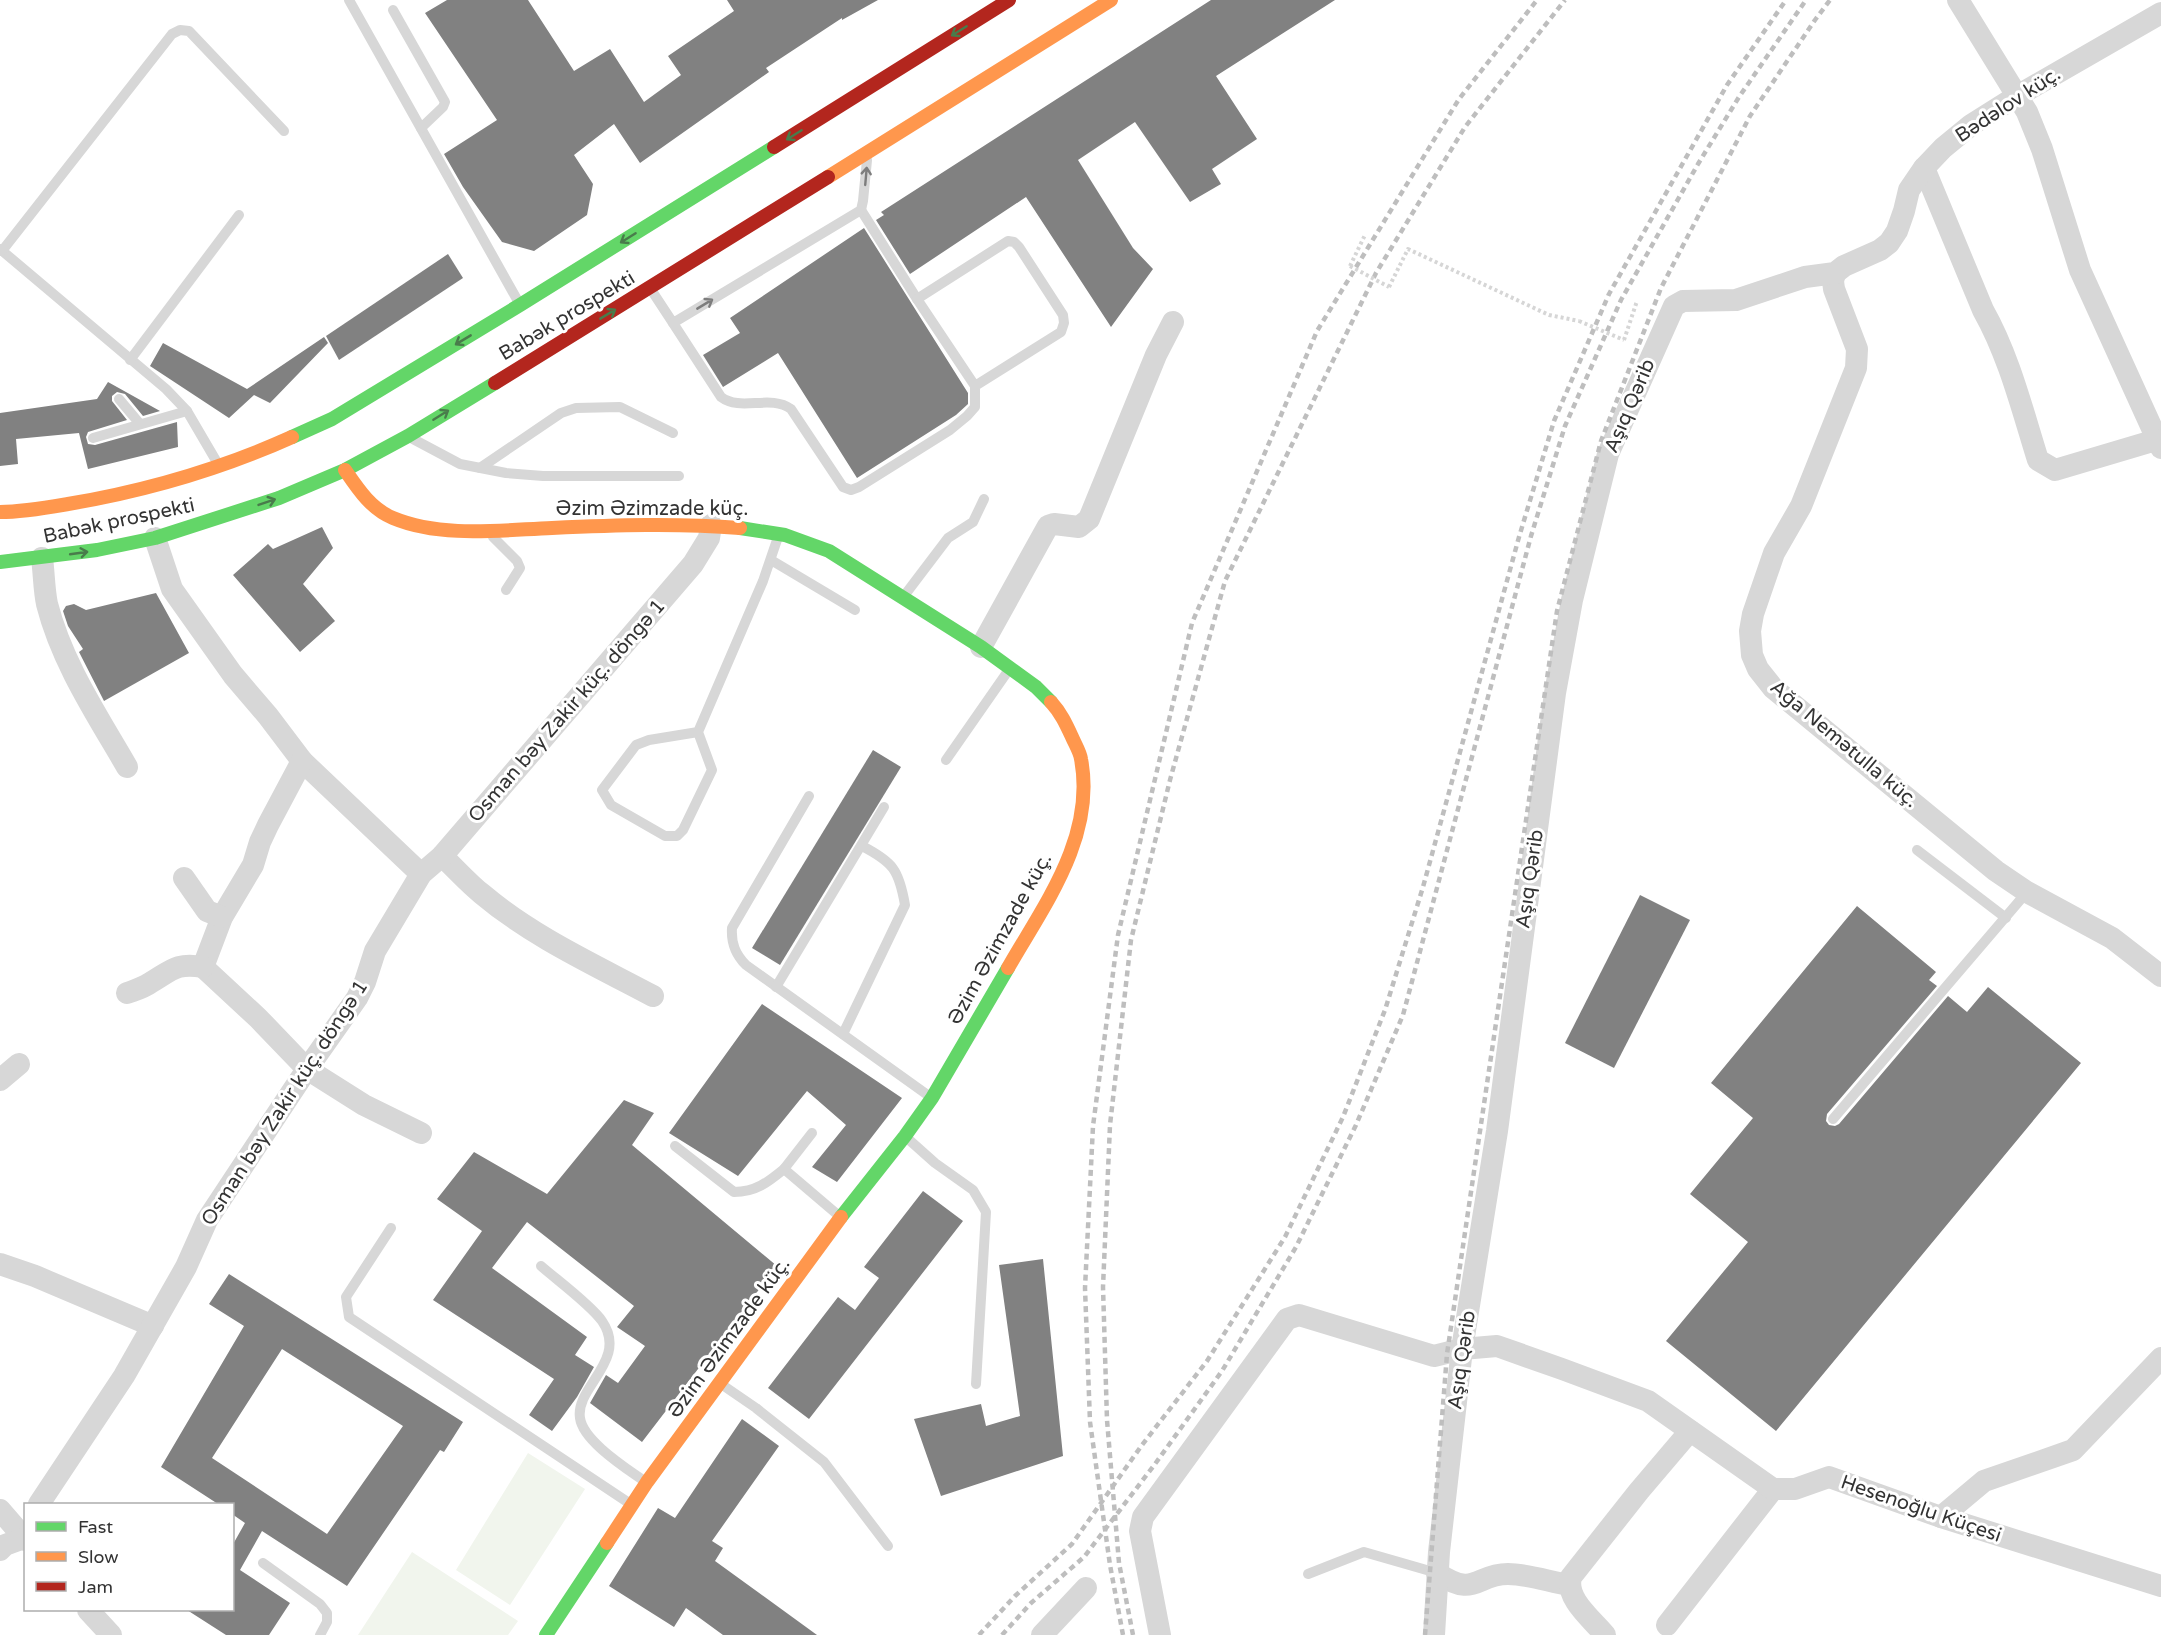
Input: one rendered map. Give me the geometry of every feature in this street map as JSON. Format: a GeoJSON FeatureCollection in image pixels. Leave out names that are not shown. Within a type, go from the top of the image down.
{"type":"FeatureCollection","features":[{"type":"Feature","properties":{"kind":"main road","name":"Babək prospekti"},"geometry":{"type":"LineString","coordinates":[[0,512],[20,512],[87,501],[151,487],[220,466],[285,442],[332,419],[520,305],[1009,0]]}},
{"type":"Feature","properties":{"kind":"main road"},"geometry":{"type":"LineString","coordinates":[[1035,48],[1098,0]]}},
{"type":"Feature","properties":{"kind":"main road","name":"Babək prospekti"},"geometry":{"type":"LineString","coordinates":[[0,562],[97,550],[155,538],[279,498],[345,470],[408,436],[650,288],[1111,0]]}},
{"type":"Feature","properties":{"kind":"main road","name":"Əzim Əzimzade küç."},"geometry":{"type":"LineString","coordinates":[[345,470],[358,489],[376,508],[393,518],[418,526],[486,530],[583,526],[711,525],[759,528],[806,540],[829,551],[981,647],[1036,687],[1061,713],[1081,756],[1083,783],[1081,817],[1063,873],[932,1098],[841,1217],[721,1384],[647,1482],[546,1635]]}},
{"type":"Feature","properties":{"kind":"street"},"geometry":{"type":"LineString","coordinates":[[1924,168],[1983,310],[1993,327],[2012,376],[2038,460],[2055,470],[2159,444],[2080,270],[2042,149],[2027,112],[1959,0]]}},
{"type":"Feature","properties":{"kind":"street","name":"Bədəlov küç."},"geometry":{"type":"LineString","coordinates":[[1836,273],[1889,243],[1897,231],[1909,190],[1924,168],[1943,148],[1971,125],[2161,13]]}},
{"type":"Feature","properties":{"kind":"street","name":"Ağa Nemətulla küç."},"geometry":{"type":"LineString","coordinates":[[1836,273],[1833,280],[1834,289],[1857,349],[1856,368],[1801,506],[1774,553],[1753,614],[1750,631],[1752,655],[1758,669],[1773,688],[1996,871],[2027,892],[2112,938],[2161,976]]}},
{"type":"Feature","properties":{"kind":"street","name":"Aşıq Qərib"},"geometry":{"type":"LineString","coordinates":[[1434,1635],[1437,1573],[1462,1349],[1497,1131],[1555,693],[1572,600],[1608,454],[1674,306],[1683,300],[1736,300],[1805,277],[1836,273]]}},
{"type":"Feature","properties":{"kind":"street"},"geometry":{"type":"LineString","coordinates":[[981,647],[1048,526],[1054,524],[1079,527],[1089,519],[1156,355],[1173,322]]}},
{"type":"Feature","properties":{"kind":"street","name":"Osman bəy Zakir küç. döngə 1"},"geometry":{"type":"LineString","coordinates":[[40,1503],[96,1419],[153,1326],[186,1267],[207,1220],[357,998],[366,982],[375,951],[421,873],[442,856],[693,564],[709,537],[711,525]]}},
{"type":"Feature","properties":{"kind":"street"},"geometry":{"type":"LineString","coordinates":[[155,538],[172,589],[233,675],[302,761],[421,873]]}},
{"type":"Feature","properties":{"kind":"street"},"geometry":{"type":"LineString","coordinates":[[42,558],[47,602],[65,653],[80,686],[127,767]]}},
{"type":"Feature","properties":{"kind":"street"},"geometry":{"type":"LineString","coordinates":[[203,967],[222,917],[253,865],[268,825],[302,761]]}},
{"type":"Feature","properties":{"kind":"street"},"geometry":{"type":"LineString","coordinates":[[442,856],[481,894],[523,924],[548,940],[653,996]]}},
{"type":"Feature","properties":{"kind":"street"},"geometry":{"type":"LineString","coordinates":[[184,878],[207,911],[222,917]]}},
{"type":"Feature","properties":{"kind":"street"},"geometry":{"type":"LineString","coordinates":[[127,993],[148,984],[174,967],[188,964],[203,967],[258,1018],[307,1069],[364,1105],[421,1133]]}},
{"type":"Feature","properties":{"kind":"street"},"geometry":{"type":"LineString","coordinates":[[0,1080],[19,1064]]}},
{"type":"Feature","properties":{"kind":"street"},"geometry":{"type":"LineString","coordinates":[[0,1264],[35,1276],[153,1326]]}},
{"type":"Feature","properties":{"kind":"street"},"geometry":{"type":"LineString","coordinates":[[1160,1635],[1140,1532],[1143,1517],[1287,1319],[1299,1315],[1434,1356],[1462,1349],[1497,1346],[1562,1369],[1648,1401],[1773,1489],[1666,1625]]}},
{"type":"Feature","properties":{"kind":"street"},"geometry":{"type":"LineString","coordinates":[[1941,1517],[1984,1481],[2073,1450],[2161,1358]]}},
{"type":"Feature","properties":{"kind":"street"},"geometry":{"type":"LineString","coordinates":[[1605,1635],[1572,1595],[1569,1585],[1571,1577],[1690,1431]]}},
{"type":"Feature","properties":{"kind":"street","name":"Hesenoğlu Küçesi"},"geometry":{"type":"LineString","coordinates":[[1773,1489],[1795,1489],[1829,1477],[1941,1517],[2161,1586]]}},
{"type":"Feature","properties":{"kind":"street"},"geometry":{"type":"LineString","coordinates":[[0,1510],[23,1532],[0,1550]]}},
{"type":"Feature","properties":{"kind":"street"},"geometry":{"type":"LineString","coordinates":[[1437,1573],[1458,1585],[1471,1585],[1507,1574],[1569,1585]]}},
{"type":"Feature","properties":{"kind":"street"},"geometry":{"type":"LineString","coordinates":[[1042,1635],[1086,1588]]}},
{"type":"Feature","properties":{"kind":"street"},"geometry":{"type":"LineString","coordinates":[[89,1611],[111,1635]]}},
{"type":"Feature","properties":{"kind":"lane"},"geometry":{"type":"LineString","coordinates":[[349,0],[520,305]]}},
{"type":"Feature","properties":{"kind":"lane"},"geometry":{"type":"LineString","coordinates":[[393,10],[445,102],[421,128]]}},
{"type":"Feature","properties":{"kind":"lane"},"geometry":{"type":"LineString","coordinates":[[220,466],[187,411],[166,389],[1,250],[172,34],[180,30],[189,31],[284,131]]}},
{"type":"Feature","properties":{"kind":"lane"},"geometry":{"type":"LineString","coordinates":[[650,288],[721,397],[731,402],[784,404],[791,409],[843,487],[851,490],[860,488],[950,430],[975,406],[975,386],[861,210],[868,152]]}},
{"type":"Feature","properties":{"kind":"lane"},"geometry":{"type":"LineString","coordinates":[[673,323],[861,210]]}},
{"type":"Feature","properties":{"kind":"lane"},"geometry":{"type":"LineString","coordinates":[[130,360],[239,215]]}},
{"type":"Feature","properties":{"kind":"lane"},"geometry":{"type":"LineString","coordinates":[[917,299],[1008,241],[1014,242],[1019,247],[1063,315],[1064,323],[1061,332],[975,386]]}},
{"type":"Feature","properties":{"kind":"lane"},"geometry":{"type":"LineString","coordinates":[[119,399],[140,424]]}},
{"type":"Feature","properties":{"kind":"lane"},"geometry":{"type":"LineString","coordinates":[[480,468],[561,413],[569,410],[620,407],[674,433]]}},
{"type":"Feature","properties":{"kind":"lane"},"geometry":{"type":"LineString","coordinates":[[93,438],[187,411]]}},
{"type":"Feature","properties":{"kind":"lane"},"geometry":{"type":"LineString","coordinates":[[408,436],[460,464],[506,473],[543,476],[679,476]]}},
{"type":"Feature","properties":{"kind":"lane"},"geometry":{"type":"LineString","coordinates":[[902,598],[948,538],[975,519],[984,499]]}},
{"type":"Feature","properties":{"kind":"lane"},"geometry":{"type":"LineString","coordinates":[[486,530],[517,561],[520,568],[507,590]]}},
{"type":"Feature","properties":{"kind":"lane"},"geometry":{"type":"LineString","coordinates":[[698,732],[648,740],[636,745],[602,790],[611,805],[665,836],[677,836],[683,830],[712,770],[698,732],[763,581],[780,532]]}},
{"type":"Feature","properties":{"kind":"lane"},"geometry":{"type":"LineString","coordinates":[[771,560],[855,610]]}},
{"type":"Feature","properties":{"kind":"lane"},"geometry":{"type":"LineString","coordinates":[[946,760],[1010,668]]}},
{"type":"Feature","properties":{"kind":"lane"},"geometry":{"type":"LineString","coordinates":[[809,796],[732,928],[731,941],[741,960],[932,1098]]}},
{"type":"Feature","properties":{"kind":"lane"},"geometry":{"type":"LineString","coordinates":[[776,987],[884,807]]}},
{"type":"Feature","properties":{"kind":"lane"},"geometry":{"type":"LineString","coordinates":[[843,1034],[905,905],[902,882],[893,868],[883,857],[861,846]]}},
{"type":"Feature","properties":{"kind":"lane"},"geometry":{"type":"LineString","coordinates":[[1917,850],[2006,918]]}},
{"type":"Feature","properties":{"kind":"lane"},"geometry":{"type":"LineString","coordinates":[[1833,1119],[2027,892]]}},
{"type":"Feature","properties":{"kind":"lane"},"geometry":{"type":"LineString","coordinates":[[675,1146],[734,1192],[754,1190],[764,1185],[784,1169],[812,1133]]}},
{"type":"Feature","properties":{"kind":"lane"},"geometry":{"type":"LineString","coordinates":[[905,1136],[973,1190],[986,1212],[976,1384]]}},
{"type":"Feature","properties":{"kind":"lane"},"geometry":{"type":"LineString","coordinates":[[784,1169],[841,1217]]}},
{"type":"Feature","properties":{"kind":"lane"},"geometry":{"type":"LineString","coordinates":[[391,1228],[346,1297],[349,1317],[632,1505]]}},
{"type":"Feature","properties":{"kind":"lane"},"geometry":{"type":"LineString","coordinates":[[541,1266],[603,1321],[609,1339],[609,1354],[583,1401],[579,1417],[584,1427],[606,1454],[647,1482]]}},
{"type":"Feature","properties":{"kind":"lane"},"geometry":{"type":"LineString","coordinates":[[721,1384],[756,1408],[824,1462],[888,1546]]}},
{"type":"Feature","properties":{"kind":"lane"},"geometry":{"type":"LineString","coordinates":[[1308,1574],[1364,1552],[1437,1573]]}},
{"type":"Feature","properties":{"kind":"lane"},"geometry":{"type":"LineString","coordinates":[[263,1563],[320,1604],[327,1612],[327,1622],[320,1635]]}},
{"type":"Feature","properties":{"kind":"path"},"geometry":{"type":"LineString","coordinates":[[1365,235],[1350,266],[1389,287],[1408,249],[1549,315],[1579,321],[1624,340],[1637,301]]}},
{"type":"Feature","properties":{"kind":"shaded area"},"geometry":{"type":"Polygon","coordinates":[[[528,1453],[585,1489],[510,1605],[456,1570],[528,1453]]]}},
{"type":"Feature","properties":{"kind":"shaded area"},"geometry":{"type":"Polygon","coordinates":[[[412,1552],[518,1621],[508,1635],[358,1635],[412,1552]]]}},
{"type":"Feature","properties":{"kind":"building"},"geometry":{"type":"Polygon","coordinates":[[[447,0],[528,0],[574,71],[610,49],[644,102],[681,75],[668,56],[734,11],[727,0],[878,0],[842,20],[842,18],[766,68],[769,72],[640,163],[614,124],[574,155],[593,184],[587,215],[534,251],[502,242],[463,187],[444,154],[497,120],[425,13],[447,0]]]}},
{"type":"Feature","properties":{"kind":"building"},"geometry":{"type":"Polygon","coordinates":[[[1211,0],[1335,0],[1216,76],[1257,139],[1212,169],[1221,184],[1190,202],[1135,122],[1078,160],[1133,248],[1153,269],[1111,327],[1026,197],[910,274],[876,220],[884,215],[881,212],[1211,0]]]}},
{"type":"Feature","properties":{"kind":"building"},"geometry":{"type":"Polygon","coordinates":[[[864,228],[968,393],[968,404],[956,415],[857,478],[778,353],[723,387],[703,355],[740,333],[730,318],[864,228]]]}},
{"type":"Feature","properties":{"kind":"building"},"geometry":{"type":"Polygon","coordinates":[[[448,254],[463,278],[339,360],[326,336],[448,254]]]}},
{"type":"Feature","properties":{"kind":"building"},"geometry":{"type":"Polygon","coordinates":[[[324,337],[328,343],[270,403],[254,395],[229,418],[150,366],[163,343],[247,389],[324,337]]]}},
{"type":"Feature","properties":{"kind":"building"},"geometry":{"type":"Polygon","coordinates":[[[108,382],[160,411],[143,416],[125,394],[117,392],[112,396],[112,401],[127,420],[88,432],[86,437],[88,444],[95,445],[177,422],[178,447],[88,469],[79,433],[16,439],[18,464],[0,466],[0,413],[97,399],[108,382]]]}},
{"type":"Feature","properties":{"kind":"building"},"geometry":{"type":"Polygon","coordinates":[[[322,527],[333,548],[303,584],[335,621],[300,652],[233,575],[268,544],[273,549],[322,527]]]}},
{"type":"Feature","properties":{"kind":"building"},"geometry":{"type":"Polygon","coordinates":[[[156,593],[189,653],[104,701],[79,652],[83,649],[68,626],[63,611],[66,606],[74,604],[86,610],[156,593]]]}},
{"type":"Feature","properties":{"kind":"building"},"geometry":{"type":"Polygon","coordinates":[[[873,750],[901,767],[780,965],[752,948],[873,750]]]}},
{"type":"Feature","properties":{"kind":"building"},"geometry":{"type":"Polygon","coordinates":[[[1640,895],[1690,920],[1614,1068],[1565,1043],[1640,895]]]}},
{"type":"Feature","properties":{"kind":"building"},"geometry":{"type":"Polygon","coordinates":[[[1857,906],[1936,972],[1929,980],[1937,986],[1827,1114],[1826,1121],[1829,1125],[1839,1124],[1948,996],[1967,1012],[1988,987],[2081,1063],[1776,1431],[1666,1341],[1748,1242],[1690,1194],[1753,1118],[1711,1083],[1857,906]]]}},
{"type":"Feature","properties":{"kind":"building"},"geometry":{"type":"Polygon","coordinates":[[[762,1004],[902,1098],[837,1182],[812,1167],[846,1125],[807,1091],[738,1176],[669,1133],[762,1004]]]}},
{"type":"Feature","properties":{"kind":"building"},"geometry":{"type":"Polygon","coordinates":[[[624,1100],[654,1113],[632,1145],[777,1266],[642,1442],[590,1403],[606,1375],[618,1383],[645,1346],[617,1327],[634,1306],[527,1222],[492,1268],[587,1337],[575,1355],[594,1367],[577,1397],[552,1431],[529,1415],[554,1379],[433,1300],[482,1231],[437,1199],[474,1152],[547,1194],[624,1100]]]}},
{"type":"Feature","properties":{"kind":"building"},"geometry":{"type":"Polygon","coordinates":[[[923,1191],[963,1221],[809,1419],[768,1388],[838,1297],[855,1310],[879,1278],[864,1267],[923,1191]]]}},
{"type":"Feature","properties":{"kind":"building"},"geometry":{"type":"Polygon","coordinates":[[[1043,1259],[1063,1456],[941,1496],[914,1419],[981,1404],[986,1426],[1020,1416],[999,1265],[1043,1259]]]}},
{"type":"Feature","properties":{"kind":"building"},"geometry":{"type":"Polygon","coordinates":[[[229,1274],[463,1422],[444,1452],[440,1450],[347,1586],[262,1531],[240,1570],[290,1603],[269,1635],[226,1635],[189,1611],[234,1611],[234,1542],[245,1523],[234,1515],[234,1503],[216,1503],[161,1467],[244,1326],[209,1304],[229,1274]],[[282,1349],[212,1458],[327,1534],[403,1426],[282,1349]]]}},
{"type":"Feature","properties":{"kind":"building"},"geometry":{"type":"Polygon","coordinates":[[[742,1419],[779,1446],[712,1541],[723,1548],[715,1561],[817,1635],[723,1635],[686,1608],[674,1627],[609,1586],[658,1508],[675,1518],[742,1419]]]}},
{"type":"Feature","properties":{"kind":"railway"},"geometry":{"type":"LineString","coordinates":[[1123,1635],[1110,1565],[1090,1422],[1085,1288],[1093,1126],[1118,935],[1192,623],[1317,331],[1459,99],[1537,0]]}},
{"type":"Feature","properties":{"kind":"railway"},"geometry":{"type":"LineString","coordinates":[[1133,1635],[1119,1563],[1107,1420],[1103,1287],[1110,1125],[1131,940],[1170,780],[1225,581],[1376,273],[1465,127],[1565,0]]}},
{"type":"Feature","properties":{"kind":"railway"},"geometry":{"type":"LineString","coordinates":[[979,1635],[1015,1596],[1072,1544],[1142,1445],[1207,1361],[1285,1237],[1343,1117],[1385,1010],[1423,887],[1519,537],[1554,421],[1609,294],[1727,85],[1786,0]]}},
{"type":"Feature","properties":{"kind":"railway"},"geometry":{"type":"LineString","coordinates":[[1002,1635],[1031,1603],[1084,1557],[1222,1371],[1296,1247],[1356,1125],[1403,1015],[1531,536],[1565,426],[1621,300],[1739,97],[1806,0]]}},
{"type":"Feature","properties":{"kind":"railway"},"geometry":{"type":"LineString","coordinates":[[1425,1635],[1447,1354],[1557,611],[1601,441],[1661,288],[1750,116],[1830,0]]}},
{"type":"Feature","properties":{"kind":"traffic: fast"},"geometry":{"type":"LineString","coordinates":[[292,437],[332,419],[774,147]]}},
{"type":"Feature","properties":{"kind":"traffic: fast"},"geometry":{"type":"LineString","coordinates":[[0,562],[97,550],[155,538],[279,498],[345,470],[408,436],[495,383]]}},
{"type":"Feature","properties":{"kind":"traffic: fast"},"geometry":{"type":"LineString","coordinates":[[740,528],[785,535],[829,551],[981,647],[1036,687],[1051,702]]}},
{"type":"Feature","properties":{"kind":"traffic: fast"},"geometry":{"type":"LineString","coordinates":[[841,1217],[932,1098],[1008,968]]}},
{"type":"Feature","properties":{"kind":"traffic: fast"},"geometry":{"type":"LineString","coordinates":[[546,1635],[607,1543]]}},
{"type":"Feature","properties":{"kind":"traffic: slow"},"geometry":{"type":"LineString","coordinates":[[828,177],[1111,0]]}},
{"type":"Feature","properties":{"kind":"traffic: slow"},"geometry":{"type":"LineString","coordinates":[[0,512],[26,511],[97,499],[154,486],[210,469],[292,437]]}},
{"type":"Feature","properties":{"kind":"traffic: slow"},"geometry":{"type":"LineString","coordinates":[[345,470],[366,498],[385,514],[431,528],[471,531],[646,525],[740,528]]}},
{"type":"Feature","properties":{"kind":"traffic: slow"},"geometry":{"type":"LineString","coordinates":[[1008,968],[1064,869],[1081,816],[1084,788],[1080,756],[1063,719],[1051,702]]}},
{"type":"Feature","properties":{"kind":"traffic: slow"},"geometry":{"type":"LineString","coordinates":[[607,1543],[647,1482],[841,1217]]}},
{"type":"Feature","properties":{"kind":"traffic: jam"},"geometry":{"type":"LineString","coordinates":[[774,147],[1009,0]]}},
{"type":"Feature","properties":{"kind":"traffic: jam"},"geometry":{"type":"LineString","coordinates":[[495,383],[828,177]]}}]}
